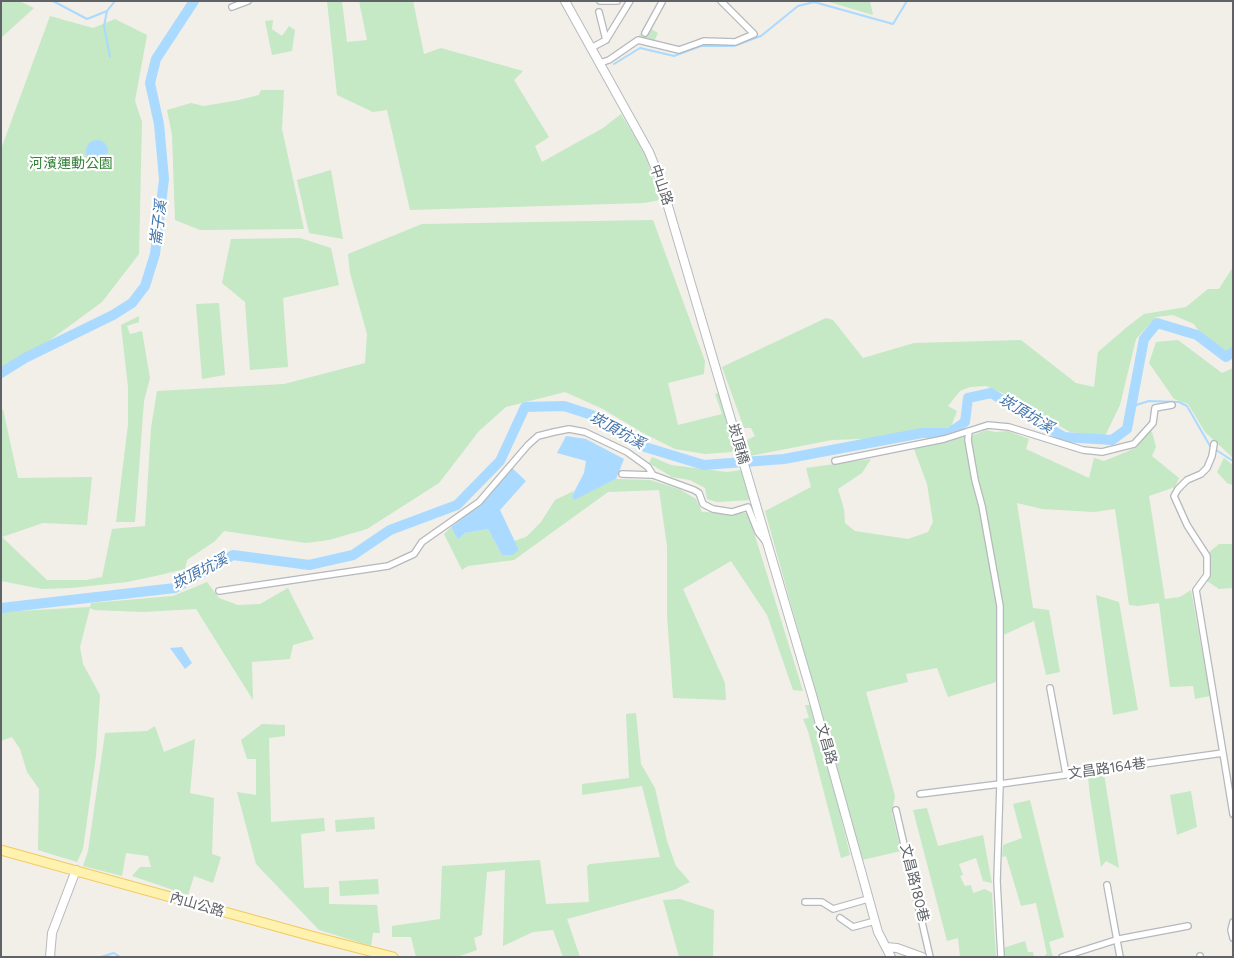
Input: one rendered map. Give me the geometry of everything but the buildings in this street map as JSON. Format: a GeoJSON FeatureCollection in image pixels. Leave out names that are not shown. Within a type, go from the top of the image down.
{"type":"FeatureCollection","features":[{"type":"Feature","properties":{"kind":"main road","name":"中山路"},"geometry":{"type":"LineString","coordinates":[[565,1],[649,152],[660,179],[721,383]]}},
{"type":"Feature","properties":{"kind":"main road","name":"崁頂橋"},"geometry":{"type":"LineString","coordinates":[[721,383],[755,506]]}},
{"type":"Feature","properties":{"kind":"main road","name":"文昌路"},"geometry":{"type":"LineString","coordinates":[[755,506],[812,695],[868,899],[878,932],[891,957]]}},
{"type":"Feature","properties":{"kind":"main road","name":"內山公路"},"geometry":{"type":"LineString","coordinates":[[1,850],[393,957]]}},
{"type":"Feature","properties":{"kind":"main road"},"geometry":{"type":"LineString","coordinates":[[50,957],[52,934],[76,870]]}},
{"type":"Feature","properties":{"kind":"main road"},"geometry":{"type":"LineString","coordinates":[[886,947],[897,948],[922,957]]}},
{"type":"Feature","properties":{"kind":"street"},"geometry":{"type":"LineString","coordinates":[[232,7],[248,1]]}},
{"type":"Feature","properties":{"kind":"street"},"geometry":{"type":"LineString","coordinates":[[600,1],[617,1]]}},
{"type":"Feature","properties":{"kind":"street"},"geometry":{"type":"LineString","coordinates":[[591,48],[606,40],[630,1]]}},
{"type":"Feature","properties":{"kind":"street"},"geometry":{"type":"LineString","coordinates":[[600,63],[609,60],[638,40],[679,50],[704,41],[735,42],[754,34],[721,1]]}},
{"type":"Feature","properties":{"kind":"street"},"geometry":{"type":"LineString","coordinates":[[645,33],[663,3]]}},
{"type":"Feature","properties":{"kind":"street"},"geometry":{"type":"LineString","coordinates":[[599,12],[606,40]]}},
{"type":"Feature","properties":{"kind":"street"},"geometry":{"type":"LineString","coordinates":[[835,461],[944,440],[988,425],[1009,427],[1083,450],[1102,452],[1134,444],[1153,423],[1155,408],[1172,405]]}},
{"type":"Feature","properties":{"kind":"street"},"geometry":{"type":"LineString","coordinates":[[219,591],[267,582],[355,573],[388,566],[406,558],[414,554],[422,542],[479,502],[538,436],[569,428],[585,432],[627,452],[648,467],[653,475]]}},
{"type":"Feature","properties":{"kind":"street"},"geometry":{"type":"LineString","coordinates":[[969,430],[968,440],[975,480],[982,506],[1000,606],[1000,784],[997,881],[1001,957]]}},
{"type":"Feature","properties":{"kind":"street"},"geometry":{"type":"LineString","coordinates":[[1214,444],[1207,468],[1188,480],[1178,489],[1174,496],[1187,525],[1207,556],[1207,575],[1196,590],[1233,814]]}},
{"type":"Feature","properties":{"kind":"street"},"geometry":{"type":"LineString","coordinates":[[622,474],[653,475],[694,490],[699,493],[703,504],[712,509],[732,512],[748,507],[758,532],[766,542]]}},
{"type":"Feature","properties":{"kind":"street"},"geometry":{"type":"LineString","coordinates":[[1050,688],[1066,774]]}},
{"type":"Feature","properties":{"kind":"street","name":"文昌路164巷"},"geometry":{"type":"LineString","coordinates":[[920,794],[1223,753]]}},
{"type":"Feature","properties":{"kind":"street","name":"文昌路180巷"},"geometry":{"type":"LineString","coordinates":[[896,810],[930,957]]}},
{"type":"Feature","properties":{"kind":"street"},"geometry":{"type":"LineString","coordinates":[[1107,885],[1120,957]]}},
{"type":"Feature","properties":{"kind":"street"},"geometry":{"type":"LineString","coordinates":[[804,902],[822,902],[833,909],[868,899]]}},
{"type":"Feature","properties":{"kind":"street"},"geometry":{"type":"LineString","coordinates":[[840,918],[853,927],[875,921]]}},
{"type":"Feature","properties":{"kind":"street"},"geometry":{"type":"LineString","coordinates":[[1233,922],[1230,930],[1233,938]]}},
{"type":"Feature","properties":{"kind":"street"},"geometry":{"type":"LineString","coordinates":[[1062,957],[1116,940],[1188,926]]}},
{"type":"Feature","properties":{"kind":"green space"},"geometry":{"type":"Polygon","coordinates":[[[1,1],[19,1],[34,8],[1,38],[1,1]]]}},
{"type":"Feature","properties":{"kind":"green space"},"geometry":{"type":"Polygon","coordinates":[[[327,1],[342,1],[347,42],[367,40],[359,1],[413,1],[424,54],[441,48],[523,71],[514,80],[549,137],[535,146],[542,162],[603,128],[621,114],[645,154],[660,200],[644,203],[410,210],[387,110],[373,112],[337,95],[327,1]]]}},
{"type":"Feature","properties":{"kind":"green space"},"geometry":{"type":"Polygon","coordinates":[[[826,1],[870,1],[873,15],[826,1]]]}},
{"type":"Feature","properties":{"kind":"green space","name":"河濱運動公園"},"geometry":{"type":"Polygon","coordinates":[[[50,16],[93,28],[115,19],[147,35],[135,101],[142,122],[139,254],[102,302],[1,376],[1,149],[50,16]]]}},
{"type":"Feature","properties":{"kind":"green space"},"geometry":{"type":"Polygon","coordinates":[[[273,20],[272,29],[282,36],[289,26],[295,30],[292,51],[272,55],[265,21],[273,20]]]}},
{"type":"Feature","properties":{"kind":"green space"},"geometry":{"type":"Polygon","coordinates":[[[651,29],[658,33],[654,42],[638,38],[640,34],[648,35],[651,29]]]}},
{"type":"Feature","properties":{"kind":"green space"},"geometry":{"type":"Polygon","coordinates":[[[261,90],[284,90],[282,129],[304,229],[200,230],[175,220],[172,135],[167,110],[191,103],[204,106],[239,100],[259,95],[261,90]]]}},
{"type":"Feature","properties":{"kind":"green space"},"geometry":{"type":"Polygon","coordinates":[[[331,170],[343,239],[309,233],[297,180],[331,170]]]}},
{"type":"Feature","properties":{"kind":"green space"},"geometry":{"type":"Polygon","coordinates":[[[653,220],[705,361],[704,374],[668,383],[678,425],[722,414],[715,394],[720,392],[733,437],[733,452],[705,454],[675,449],[643,433],[603,409],[565,392],[506,407],[479,431],[439,483],[367,529],[329,540],[306,543],[224,531],[215,541],[187,560],[185,569],[127,582],[42,589],[1,581],[1,411],[3,409],[18,478],[92,477],[87,525],[43,523],[2,537],[47,580],[86,580],[102,577],[112,529],[145,526],[151,428],[157,391],[284,384],[365,363],[367,334],[350,273],[348,254],[422,224],[653,220]]]}},
{"type":"Feature","properties":{"kind":"green space"},"geometry":{"type":"Polygon","coordinates":[[[300,238],[331,248],[339,285],[283,298],[288,367],[250,370],[245,302],[222,283],[231,239],[300,238]]]}},
{"type":"Feature","properties":{"kind":"green space"},"geometry":{"type":"Polygon","coordinates":[[[1233,267],[1233,347],[1225,353],[1200,333],[1194,324],[1173,315],[1156,317],[1136,339],[1120,405],[1105,436],[1070,432],[1007,395],[986,386],[970,387],[960,391],[948,406],[957,411],[951,427],[886,438],[832,440],[750,456],[747,440],[755,436],[751,428],[744,428],[722,367],[826,318],[833,320],[863,358],[914,343],[1021,340],[1076,383],[1094,387],[1098,352],[1144,314],[1186,307],[1208,289],[1219,289],[1233,267]]]}},
{"type":"Feature","properties":{"kind":"green space"},"geometry":{"type":"Polygon","coordinates":[[[219,303],[225,375],[202,379],[196,304],[219,303]]]}},
{"type":"Feature","properties":{"kind":"green space"},"geometry":{"type":"Polygon","coordinates":[[[139,316],[139,322],[127,326],[130,334],[142,331],[150,378],[144,401],[135,522],[116,522],[128,425],[128,387],[121,325],[139,316]]]}},
{"type":"Feature","properties":{"kind":"green space"},"geometry":{"type":"Polygon","coordinates":[[[1178,340],[1222,373],[1233,368],[1233,458],[1205,432],[1188,404],[1174,399],[1149,363],[1156,342],[1178,340]]]}},
{"type":"Feature","properties":{"kind":"green space"},"geometry":{"type":"Polygon","coordinates":[[[986,430],[995,432],[1008,431],[1029,439],[1026,449],[1089,478],[1094,458],[1104,461],[1126,452],[1137,447],[1150,430],[1152,432],[1156,447],[1152,456],[1179,478],[1175,487],[1149,496],[1165,599],[1180,597],[1191,590],[1210,696],[1195,699],[1193,686],[1170,687],[1159,603],[1137,606],[1129,605],[1115,509],[1094,512],[1042,509],[1017,503],[1033,608],[1049,610],[1060,672],[1046,675],[1034,621],[997,638],[996,682],[948,697],[937,668],[906,674],[908,682],[866,692],[895,796],[892,813],[901,851],[862,860],[765,511],[811,487],[806,468],[871,459],[862,473],[838,489],[844,509],[845,523],[855,531],[908,539],[928,532],[933,522],[927,484],[914,449],[986,430]]]}},
{"type":"Feature","properties":{"kind":"green space"},"geometry":{"type":"Polygon","coordinates":[[[652,457],[671,465],[727,472],[742,470],[752,500],[717,502],[707,499],[705,488],[690,480],[672,477],[649,463],[652,457]]]}},
{"type":"Feature","properties":{"kind":"green space"},"geometry":{"type":"Polygon","coordinates":[[[1224,458],[1233,465],[1233,485],[1227,483],[1217,472],[1224,458]]]}},
{"type":"Feature","properties":{"kind":"green space"},"geometry":{"type":"Polygon","coordinates":[[[616,479],[650,480],[679,489],[696,499],[702,512],[748,513],[803,691],[793,690],[767,615],[731,561],[683,589],[725,683],[726,700],[673,698],[667,615],[667,546],[659,490],[608,492],[514,560],[468,566],[462,570],[444,534],[451,527],[458,540],[465,533],[488,529],[502,555],[519,550],[514,541],[526,537],[541,522],[555,500],[574,491],[572,496],[574,499],[616,479]]]}},
{"type":"Feature","properties":{"kind":"green space"},"geometry":{"type":"Polygon","coordinates":[[[1219,544],[1233,544],[1233,588],[1219,589],[1207,581],[1210,567],[1208,553],[1219,544]]]}},
{"type":"Feature","properties":{"kind":"green space"},"geometry":{"type":"Polygon","coordinates":[[[207,582],[219,598],[238,605],[260,604],[288,588],[314,639],[293,645],[290,659],[252,662],[253,700],[196,609],[143,612],[94,610],[90,608],[80,647],[83,664],[100,695],[96,756],[83,849],[77,862],[38,850],[39,789],[27,772],[20,749],[12,737],[1,741],[1,612],[90,607],[91,603],[173,596],[207,582]]]}},
{"type":"Feature","properties":{"kind":"green space"},"geometry":{"type":"Polygon","coordinates":[[[1096,595],[1119,602],[1138,710],[1113,715],[1096,595]]]}},
{"type":"Feature","properties":{"kind":"green space"},"geometry":{"type":"Polygon","coordinates":[[[805,705],[814,705],[850,855],[841,858],[808,731],[803,719],[809,718],[805,705]]]}},
{"type":"Feature","properties":{"kind":"green space"},"geometry":{"type":"Polygon","coordinates":[[[636,713],[641,764],[655,788],[667,841],[676,866],[690,882],[674,890],[567,919],[580,957],[563,957],[553,930],[533,932],[503,946],[505,870],[487,872],[482,935],[474,938],[477,950],[457,957],[416,957],[411,937],[392,937],[392,926],[440,919],[442,866],[540,860],[546,904],[589,902],[587,866],[590,864],[660,857],[642,786],[582,795],[582,784],[629,778],[626,714],[636,713]]]}},
{"type":"Feature","properties":{"kind":"green space"},"geometry":{"type":"Polygon","coordinates":[[[262,724],[285,725],[285,736],[269,738],[271,822],[324,818],[325,831],[301,834],[304,888],[329,887],[329,904],[377,905],[380,933],[373,933],[371,946],[319,930],[256,864],[237,792],[256,795],[256,759],[247,759],[241,740],[262,724]]]}},
{"type":"Feature","properties":{"kind":"green space"},"geometry":{"type":"Polygon","coordinates":[[[155,726],[164,752],[195,739],[190,793],[214,798],[212,854],[221,857],[213,883],[194,876],[188,895],[132,876],[140,867],[151,867],[148,856],[126,853],[122,876],[83,866],[88,851],[105,733],[147,731],[155,726]]]}},
{"type":"Feature","properties":{"kind":"green space"},"geometry":{"type":"Polygon","coordinates":[[[1104,774],[1119,868],[1106,861],[1101,867],[1088,776],[1104,774]]]}},
{"type":"Feature","properties":{"kind":"green space"},"geometry":{"type":"Polygon","coordinates":[[[1191,791],[1197,827],[1177,835],[1170,795],[1191,791]]]}},
{"type":"Feature","properties":{"kind":"green space"},"geometry":{"type":"Polygon","coordinates":[[[1030,800],[1064,937],[1049,942],[1053,957],[1043,957],[1047,954],[1036,903],[1021,906],[1006,856],[1002,857],[1003,845],[1022,838],[1013,804],[1030,800]]]}},
{"type":"Feature","properties":{"kind":"green space"},"geometry":{"type":"Polygon","coordinates":[[[927,808],[938,846],[983,835],[992,883],[983,881],[976,858],[959,864],[963,875],[960,876],[965,886],[971,885],[973,893],[985,889],[992,893],[996,957],[960,957],[958,938],[947,941],[913,810],[927,808]]]}},
{"type":"Feature","properties":{"kind":"green space"},"geometry":{"type":"Polygon","coordinates":[[[374,817],[375,829],[336,832],[335,820],[374,817]]]}},
{"type":"Feature","properties":{"kind":"green space"},"geometry":{"type":"Polygon","coordinates":[[[378,879],[379,894],[340,896],[339,881],[378,879]]]}},
{"type":"Feature","properties":{"kind":"green space"},"geometry":{"type":"Polygon","coordinates":[[[680,899],[714,910],[713,957],[679,957],[663,900],[680,899]]]}},
{"type":"Feature","properties":{"kind":"green space"},"geometry":{"type":"Polygon","coordinates":[[[1025,941],[1028,952],[1033,952],[1034,957],[1004,957],[1003,948],[1025,941]]]}},
{"type":"Feature","properties":{"kind":"water"},"geometry":{"type":"Polygon","coordinates":[[[97,140],[105,143],[108,151],[105,159],[97,162],[89,159],[86,151],[89,143],[97,140]]]}},
{"type":"Feature","properties":{"kind":"water"},"geometry":{"type":"Polygon","coordinates":[[[566,436],[586,439],[624,459],[616,479],[574,500],[572,496],[584,473],[586,461],[557,453],[566,436]]]}},
{"type":"Feature","properties":{"kind":"water"},"geometry":{"type":"Polygon","coordinates":[[[512,468],[526,481],[500,510],[519,550],[512,555],[502,555],[488,529],[465,533],[458,540],[451,527],[473,510],[512,468]]]}},
{"type":"Feature","properties":{"kind":"water"},"geometry":{"type":"Polygon","coordinates":[[[182,647],[192,663],[185,669],[170,648],[182,647]]]}},
{"type":"Feature","properties":{"kind":"waterway"},"geometry":{"type":"LineString","coordinates":[[53,1],[87,19],[107,11],[115,1]]}},
{"type":"Feature","properties":{"kind":"waterway","name":"崙子溪"},"geometry":{"type":"LineString","coordinates":[[1,373],[25,358],[113,315],[132,303],[145,286],[155,254],[164,179],[159,124],[150,83],[156,59],[194,1]]}},
{"type":"Feature","properties":{"kind":"waterway"},"geometry":{"type":"LineString","coordinates":[[614,64],[640,48],[674,56],[701,46],[734,46],[761,36],[798,6],[814,2],[893,24],[907,1]]}},
{"type":"Feature","properties":{"kind":"waterway"},"geometry":{"type":"LineString","coordinates":[[107,11],[104,26],[110,57]]}},
{"type":"Feature","properties":{"kind":"waterway","name":"崁頂坑溪"},"geometry":{"type":"LineString","coordinates":[[1,608],[175,588],[233,555],[309,565],[353,555],[390,530],[457,505],[500,461],[525,407],[564,406],[592,415],[645,447],[704,465],[784,459],[922,433],[949,433],[965,422],[968,398],[991,393],[1064,437],[1112,440],[1127,429],[1144,339],[1157,323],[1197,335],[1226,357],[1233,352]]}},
{"type":"Feature","properties":{"kind":"waterway"},"geometry":{"type":"LineString","coordinates":[[1133,406],[1149,401],[1179,402],[1187,406],[1210,446],[1233,461]]}},
{"type":"Feature","properties":{"kind":"waterway"},"geometry":{"type":"LineString","coordinates":[[101,957],[114,953],[120,957]]}}]}
